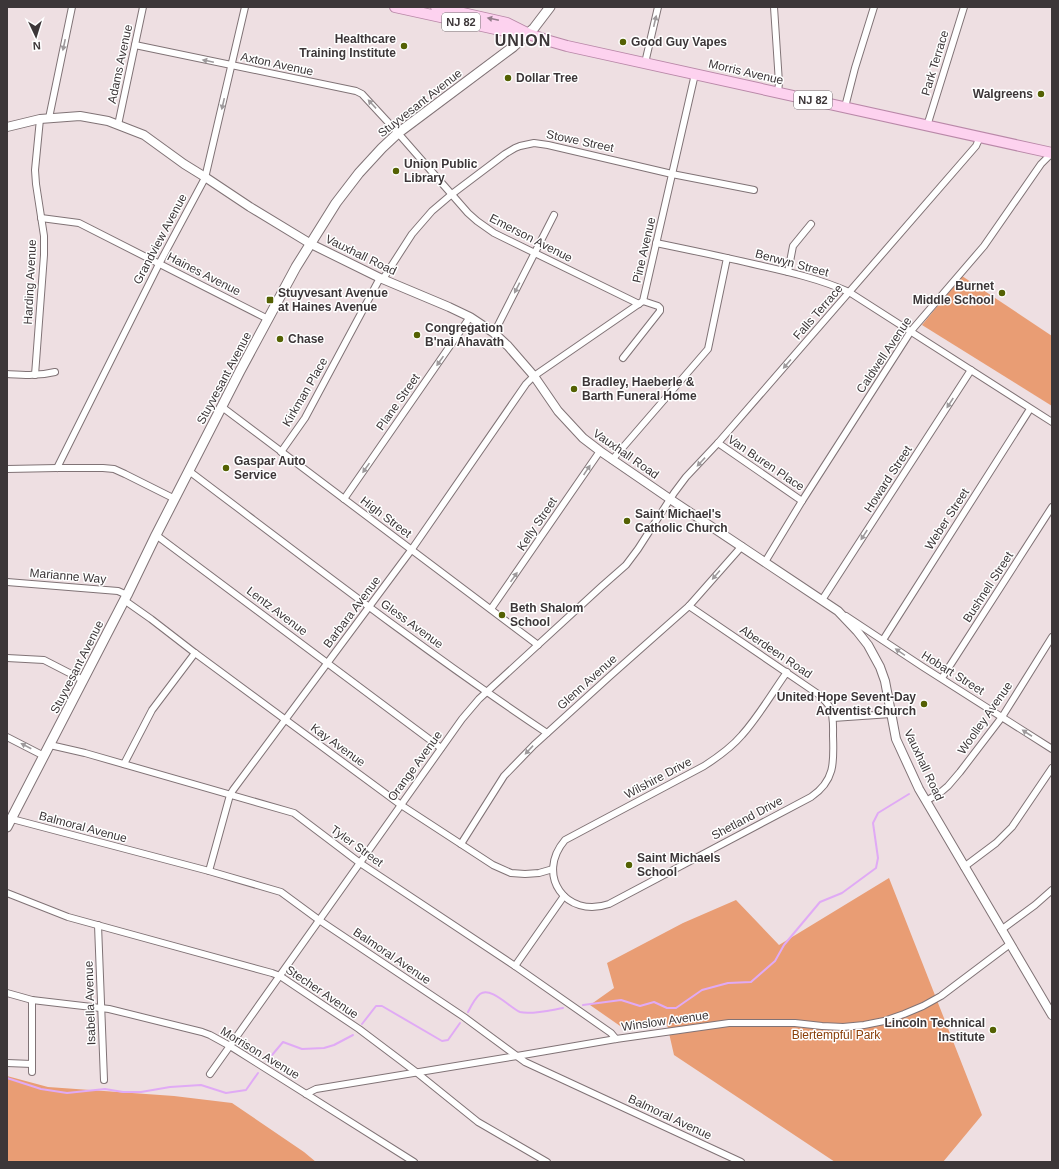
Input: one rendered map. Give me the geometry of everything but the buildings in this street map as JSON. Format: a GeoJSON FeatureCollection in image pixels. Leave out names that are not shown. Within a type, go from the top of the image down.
{"type":"FeatureCollection","features":[{"type":"Feature","properties":{"kind":"main road","name":"Morris Avenue"},"geometry":{"type":"LineString","coordinates":[[395,7],[500,30],[529,34]]}},
{"type":"Feature","properties":{"kind":"main road","name":"Morris Avenue"},"geometry":{"type":"LineString","coordinates":[[436,7],[502,21],[529,34],[556,44],[1052,153]]}},
{"type":"Feature","properties":{"kind":"main road","name":"Stuyvesant Avenue"},"geometry":{"type":"LineString","coordinates":[[9,823],[126,598],[156,535],[268,319],[296,267],[336,203],[358,173],[398,133],[510,50],[529,34],[550,7]]}},
{"type":"Feature","properties":{"kind":"street"},"geometry":{"type":"LineString","coordinates":[[49,118],[72,7]]}},
{"type":"Feature","properties":{"kind":"street","name":"Adams Avenue"},"geometry":{"type":"LineString","coordinates":[[118,125],[143,7]]}},
{"type":"Feature","properties":{"kind":"street","name":"Grandview Avenue"},"geometry":{"type":"LineString","coordinates":[[57,468],[159,264],[205,177],[245,7]]}},
{"type":"Feature","properties":{"kind":"street"},"geometry":{"type":"LineString","coordinates":[[645,63],[658,7]]}},
{"type":"Feature","properties":{"kind":"street"},"geometry":{"type":"LineString","coordinates":[[774,7],[779,83],[778,92]]}},
{"type":"Feature","properties":{"kind":"street"},"geometry":{"type":"LineString","coordinates":[[845,107],[874,7]]}},
{"type":"Feature","properties":{"kind":"street","name":"Park Terrace"},"geometry":{"type":"LineString","coordinates":[[927,126],[964,7]]}},
{"type":"Feature","properties":{"kind":"street","name":"Axton Avenue"},"geometry":{"type":"LineString","coordinates":[[135,45],[356,91],[362,94],[398,133]]}},
{"type":"Feature","properties":{"kind":"street","name":"Pine Avenue"},"geometry":{"type":"LineString","coordinates":[[641,303],[695,74]]}},
{"type":"Feature","properties":{"kind":"street","name":"Vauxhall Road"},"geometry":{"type":"LineString","coordinates":[[7,127],[40,119],[80,116],[108,121],[144,135],[184,164],[250,207],[311,244],[381,279],[470,317],[494,333],[508,346],[534,376],[565,420],[583,438],[612,460],[838,611],[864,640],[880,666],[885,681],[896,739],[919,789],[1052,1015]]}},
{"type":"Feature","properties":{"kind":"street","name":"Harding Avenue"},"geometry":{"type":"LineString","coordinates":[[35,376],[44,255],[44,236],[35,177],[40,119]]}},
{"type":"Feature","properties":{"kind":"street","name":"Emerson Avenue"},"geometry":{"type":"LineString","coordinates":[[398,133],[468,213],[494,233],[641,303],[658,306],[660,311],[623,358]]}},
{"type":"Feature","properties":{"kind":"street","name":"Falls Terrace"},"geometry":{"type":"LineString","coordinates":[[670,499],[686,478],[718,444],[976,146],[980,137]]}},
{"type":"Feature","properties":{"kind":"street","name":"Stowe Street"},"geometry":{"type":"LineString","coordinates":[[381,279],[412,234],[432,211],[505,154],[520,146],[534,143],[548,145],[672,174],[754,190]]}},
{"type":"Feature","properties":{"kind":"street","name":"Caldwell Avenue"},"geometry":{"type":"LineString","coordinates":[[765,562],[802,501],[911,331],[984,246],[1042,164],[1052,153]]}},
{"type":"Feature","properties":{"kind":"street"},"geometry":{"type":"LineString","coordinates":[[494,333],[554,215]]}},
{"type":"Feature","properties":{"kind":"street","name":"Haines Avenue"},"geometry":{"type":"LineString","coordinates":[[41,218],[79,223],[268,319]]}},
{"type":"Feature","properties":{"kind":"street"},"geometry":{"type":"LineString","coordinates":[[788,272],[793,246],[811,224]]}},
{"type":"Feature","properties":{"kind":"street","name":"Berwyn Street"},"geometry":{"type":"LineString","coordinates":[[656,243],[788,272],[820,281],[849,292],[1052,422]]}},
{"type":"Feature","properties":{"kind":"street"},"geometry":{"type":"LineString","coordinates":[[612,460],[708,349],[727,258]]}},
{"type":"Feature","properties":{"kind":"street","name":"Kirkman Place"},"geometry":{"type":"LineString","coordinates":[[282,452],[305,418],[381,279]]}},
{"type":"Feature","properties":{"kind":"street"},"geometry":{"type":"LineString","coordinates":[[534,376],[641,303]]}},
{"type":"Feature","properties":{"kind":"street","name":"Plane Street"},"geometry":{"type":"LineString","coordinates":[[344,499],[470,317]]}},
{"type":"Feature","properties":{"kind":"street","name":"Howard Street"},"geometry":{"type":"LineString","coordinates":[[822,600],[971,370]]}},
{"type":"Feature","properties":{"kind":"street"},"geometry":{"type":"LineString","coordinates":[[7,374],[35,376],[55,372]]}},
{"type":"Feature","properties":{"kind":"street","name":"Barbara Avenue"},"geometry":{"type":"LineString","coordinates":[[209,871],[230,795],[233,790],[412,550],[526,384],[534,376]]}},
{"type":"Feature","properties":{"kind":"street","name":"High Street"},"geometry":{"type":"LineString","coordinates":[[222,407],[538,645]]}},
{"type":"Feature","properties":{"kind":"street","name":"Weber Street"},"geometry":{"type":"LineString","coordinates":[[882,640],[1030,409]]}},
{"type":"Feature","properties":{"kind":"street","name":"Van Buren Place"},"geometry":{"type":"LineString","coordinates":[[718,444],[802,501]]}},
{"type":"Feature","properties":{"kind":"street","name":"Kelly Street"},"geometry":{"type":"LineString","coordinates":[[491,609],[600,451]]}},
{"type":"Feature","properties":{"kind":"street"},"geometry":{"type":"LineString","coordinates":[[7,469],[114,469],[175,499]]}},
{"type":"Feature","properties":{"kind":"street","name":"Gless Avenue"},"geometry":{"type":"LineString","coordinates":[[189,471],[487,693],[547,732]]}},
{"type":"Feature","properties":{"kind":"street","name":"Orange Avenue"},"geometry":{"type":"LineString","coordinates":[[210,1074],[462,719],[480,699],[626,565],[638,550],[670,499]]}},
{"type":"Feature","properties":{"kind":"street","name":"Bushnell Street"},"geometry":{"type":"LineString","coordinates":[[942,678],[1052,506]]}},
{"type":"Feature","properties":{"kind":"street","name":"Lentz Avenue"},"geometry":{"type":"LineString","coordinates":[[156,535],[441,748]]}},
{"type":"Feature","properties":{"kind":"street","name":"Glenn Avenue"},"geometry":{"type":"LineString","coordinates":[[461,844],[504,776],[547,732],[689,606],[742,546]]}},
{"type":"Feature","properties":{"kind":"street","name":"Marianne Way"},"geometry":{"type":"LineString","coordinates":[[7,582],[118,591],[126,598]]}},
{"type":"Feature","properties":{"kind":"street","name":"Kay Avenue"},"geometry":{"type":"LineString","coordinates":[[126,598],[195,653],[401,805],[493,865],[511,873],[532,874],[553,869]]}},
{"type":"Feature","properties":{"kind":"street","name":"Aberdeen Road"},"geometry":{"type":"LineString","coordinates":[[689,606],[818,694],[830,707],[833,718]]}},
{"type":"Feature","properties":{"kind":"street","name":"Hobart Street"},"geometry":{"type":"LineString","coordinates":[[838,611],[1052,749]]}},
{"type":"Feature","properties":{"kind":"street","name":"Woolley Avenue"},"geometry":{"type":"LineString","coordinates":[[926,801],[941,792],[955,779],[1002,717],[1052,637]]}},
{"type":"Feature","properties":{"kind":"street"},"geometry":{"type":"LineString","coordinates":[[124,764],[152,710],[195,653]]}},
{"type":"Feature","properties":{"kind":"street"},"geometry":{"type":"LineString","coordinates":[[7,658],[44,660],[83,680]]}},
{"type":"Feature","properties":{"kind":"street","name":"Wilshire Drive"},"geometry":{"type":"LineString","coordinates":[[564,896],[558,889],[555,882],[553,861],[560,846],[567,838],[704,766],[718,757],[731,747],[751,725],[787,672]]}},
{"type":"Feature","properties":{"kind":"street"},"geometry":{"type":"LineString","coordinates":[[833,718],[891,714]]}},
{"type":"Feature","properties":{"kind":"street","name":"Shetland Drive"},"geometry":{"type":"LineString","coordinates":[[564,896],[573,903],[585,907],[597,908],[609,904],[811,797],[825,784],[832,770],[834,760],[833,718]]}},
{"type":"Feature","properties":{"kind":"street"},"geometry":{"type":"LineString","coordinates":[[7,737],[44,756]]}},
{"type":"Feature","properties":{"kind":"street","name":"Tyler Street"},"geometry":{"type":"LineString","coordinates":[[50,745],[85,753],[294,813],[360,863],[515,966],[611,1033],[616,1039]]}},
{"type":"Feature","properties":{"kind":"street"},"geometry":{"type":"LineString","coordinates":[[964,867],[996,843],[1012,828],[1052,768]]}},
{"type":"Feature","properties":{"kind":"street","name":"Balmoral Avenue"},"geometry":{"type":"LineString","coordinates":[[9,823],[209,871],[281,892],[319,920],[464,1017],[525,1062],[741,1162]]}},
{"type":"Feature","properties":{"kind":"street","name":"Stecher Avenue"},"geometry":{"type":"LineString","coordinates":[[7,893],[68,917],[280,976],[359,1030],[416,1072],[478,1122],[547,1162]]}},
{"type":"Feature","properties":{"kind":"street"},"geometry":{"type":"LineString","coordinates":[[1001,930],[1051,893]]}},
{"type":"Feature","properties":{"kind":"street"},"geometry":{"type":"LineString","coordinates":[[515,966],[564,896]]}},
{"type":"Feature","properties":{"kind":"street","name":"Isabella Avenue"},"geometry":{"type":"LineString","coordinates":[[98,925],[104,1080]]}},
{"type":"Feature","properties":{"kind":"street","name":"Winslow Avenue"},"geometry":{"type":"LineString","coordinates":[[306,1094],[316,1089],[416,1072],[616,1039],[729,1023],[796,1023],[843,1027],[884,1021],[923,1006],[941,996],[1010,944]]}},
{"type":"Feature","properties":{"kind":"street","name":"Morrison Avenue"},"geometry":{"type":"LineString","coordinates":[[7,993],[32,1000],[109,1009],[202,1032],[230,1046],[414,1162]]}},
{"type":"Feature","properties":{"kind":"street"},"geometry":{"type":"LineString","coordinates":[[32,1000],[32,1072]]}},
{"type":"Feature","properties":{"kind":"street"},"geometry":{"type":"LineString","coordinates":[[7,1063],[32,1064]]}},
{"type":"Feature","properties":{"kind":"green space"},"geometry":{"type":"Polygon","coordinates":[[[962,276],[1052,336],[1052,406],[922,325],[962,276]]]}},
{"type":"Feature","properties":{"kind":"green space","name":"Biertempful Park"},"geometry":{"type":"Polygon","coordinates":[[[889,878],[982,1115],[943,1162],[835,1162],[674,1055],[666,1020],[623,1028],[590,1005],[614,988],[607,963],[683,923],[736,900],[779,945],[889,878]]]}},
{"type":"Feature","properties":{"kind":"green space"},"geometry":{"type":"Polygon","coordinates":[[[7,1076],[48,1087],[174,1096],[232,1103],[304,1152],[316,1162],[7,1162],[7,1076]]]}},
{"type":"Feature","properties":{"kind":"waterway"},"geometry":{"type":"LineString","coordinates":[[583,1005],[621,1000],[640,1006],[654,1002],[667,1008],[676,1008],[702,990],[728,983],[751,982],[775,961],[784,945],[820,902],[842,893],[876,868],[878,858],[873,823],[878,813],[909,794]]}},
{"type":"Feature","properties":{"kind":"waterway"},"geometry":{"type":"LineString","coordinates":[[468,1012],[476,998],[484,992],[495,995],[520,1012],[535,1013],[563,1008]]}},
{"type":"Feature","properties":{"kind":"waterway"},"geometry":{"type":"LineString","coordinates":[[362,1024],[376,1006],[382,1006],[442,1041],[448,1040],[460,1023]]}},
{"type":"Feature","properties":{"kind":"waterway"},"geometry":{"type":"LineString","coordinates":[[267,1061],[283,1042],[302,1049],[324,1048],[334,1045],[353,1035]]}},
{"type":"Feature","properties":{"kind":"waterway"},"geometry":{"type":"LineString","coordinates":[[7,1078],[41,1089],[67,1093],[105,1089],[123,1092],[141,1092],[170,1087],[201,1085],[226,1093],[246,1090],[258,1073]]}},
{"type":"Feature","properties":{"kind":"place","name":"Good Guy Vapes"},"geometry":{"type":"Point","coordinates":[623,42]}},
{"type":"Feature","properties":{"kind":"place","name":"Healthcare Training Institute"},"geometry":{"type":"Point","coordinates":[404,46]}},
{"type":"Feature","properties":{"kind":"place","name":"Dollar Tree"},"geometry":{"type":"Point","coordinates":[508,78]}},
{"type":"Feature","properties":{"kind":"place","name":"Walgreens"},"geometry":{"type":"Point","coordinates":[1041,94]}},
{"type":"Feature","properties":{"kind":"place","name":"Union Public Library"},"geometry":{"type":"Point","coordinates":[396,171]}},
{"type":"Feature","properties":{"kind":"place","name":"Burnet Middle School"},"geometry":{"type":"Point","coordinates":[1002,293]}},
{"type":"Feature","properties":{"kind":"place","name":"Stuyvesant Avenue at Haines Avenue"},"geometry":{"type":"Point","coordinates":[270,300]}},
{"type":"Feature","properties":{"kind":"place","name":"Congregation B'nai Ahavath"},"geometry":{"type":"Point","coordinates":[417,335]}},
{"type":"Feature","properties":{"kind":"place","name":"Chase"},"geometry":{"type":"Point","coordinates":[280,339]}},
{"type":"Feature","properties":{"kind":"place","name":"Bradley, Haeberle & Barth Funeral Home"},"geometry":{"type":"Point","coordinates":[574,389]}},
{"type":"Feature","properties":{"kind":"place","name":"Gaspar Auto Service"},"geometry":{"type":"Point","coordinates":[226,468]}},
{"type":"Feature","properties":{"kind":"place","name":"Saint Michael's Catholic Church"},"geometry":{"type":"Point","coordinates":[627,521]}},
{"type":"Feature","properties":{"kind":"place","name":"Beth Shalom School"},"geometry":{"type":"Point","coordinates":[502,615]}},
{"type":"Feature","properties":{"kind":"place","name":"United Hope Sevent-Day Adventist Church"},"geometry":{"type":"Point","coordinates":[924,704]}},
{"type":"Feature","properties":{"kind":"place","name":"Saint Michaels School"},"geometry":{"type":"Point","coordinates":[629,865]}},
{"type":"Feature","properties":{"kind":"place","name":"Lincoln Technical Institute"},"geometry":{"type":"Point","coordinates":[993,1030]}},
{"type":"Feature","properties":{"kind":"district","name":"UNION"},"geometry":{"type":"Point","coordinates":[523,40]}}]}
